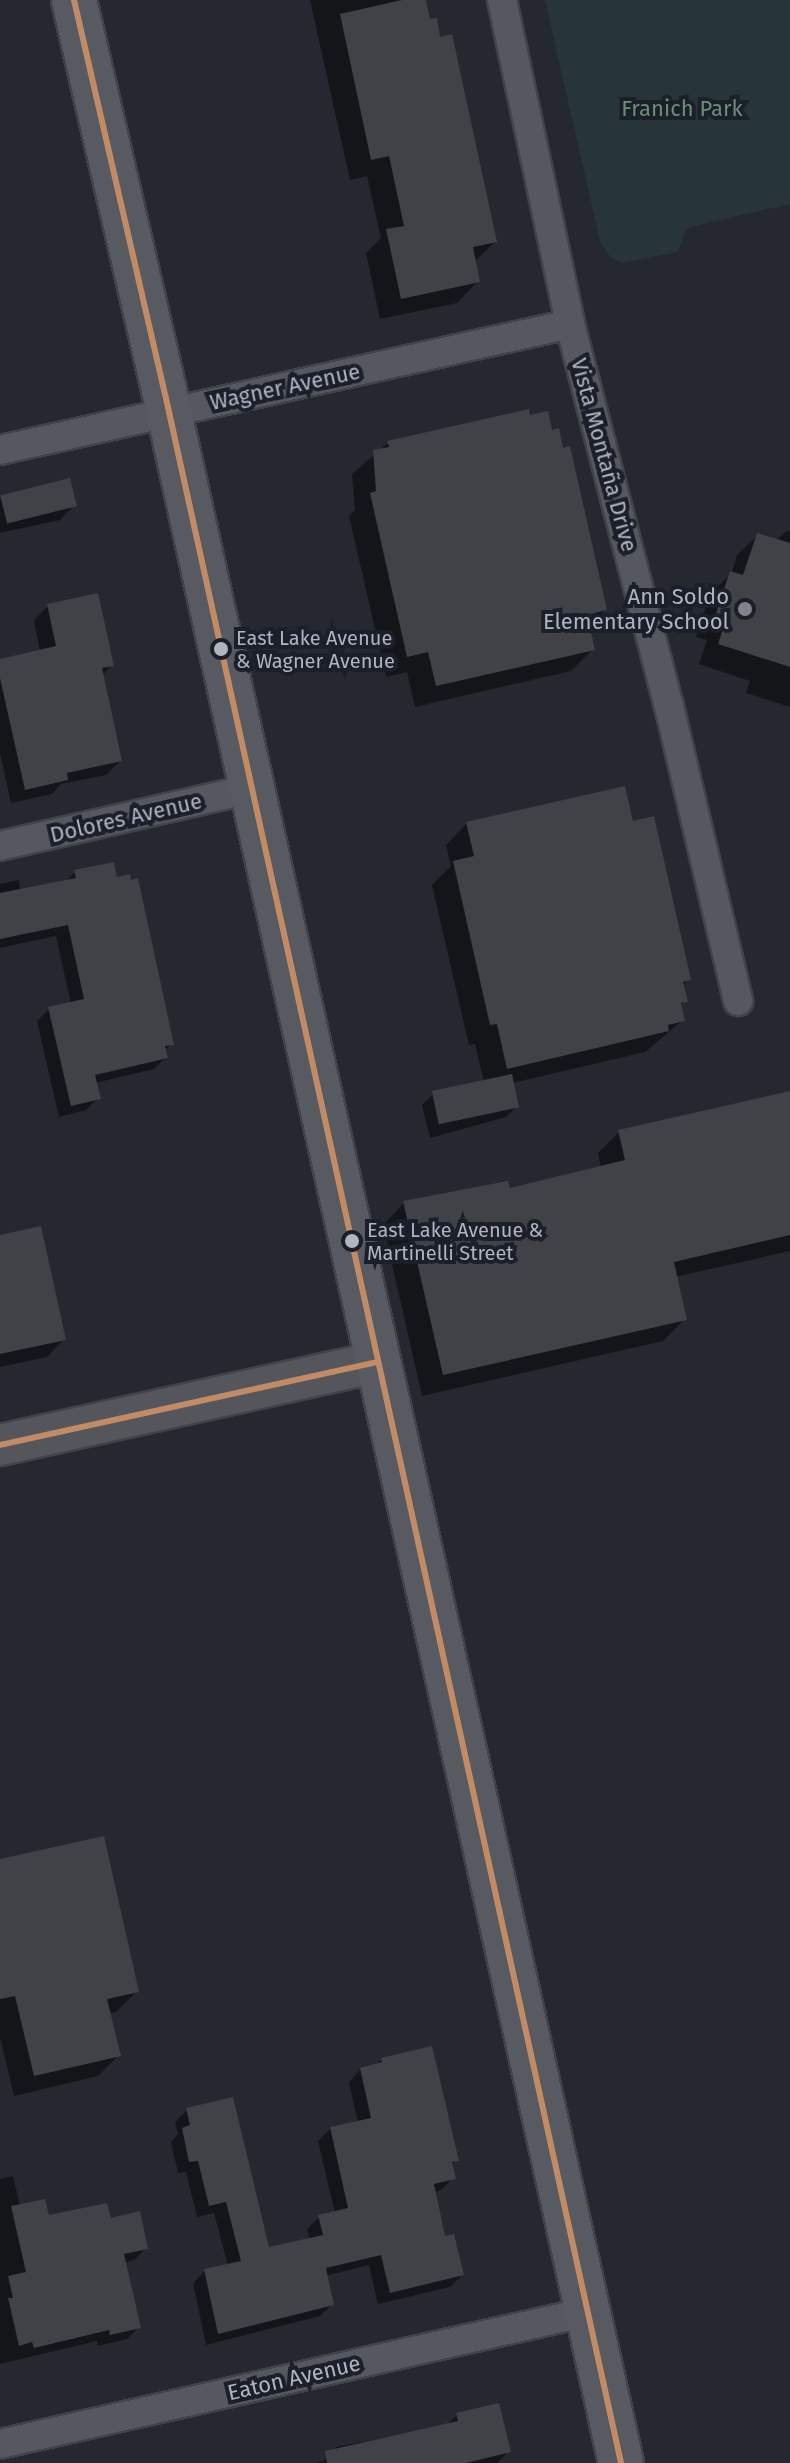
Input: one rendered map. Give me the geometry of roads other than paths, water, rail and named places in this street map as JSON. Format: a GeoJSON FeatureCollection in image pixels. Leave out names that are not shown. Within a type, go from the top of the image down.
{"type":"FeatureCollection","features":[{"type":"Feature","properties":{"kind":"main road"},"geometry":{"type":"LineString","coordinates":[[74,0],[169,412],[621,2463]]}},
{"type":"Feature","properties":{"kind":"street","name":"Vista Montaña Drive"},"geometry":{"type":"LineString","coordinates":[[502,0],[570,324],[669,706],[738,1001]]}},
{"type":"Feature","properties":{"kind":"street","name":"Wagner Avenue"},"geometry":{"type":"LineString","coordinates":[[0,450],[570,324]]}},
{"type":"Feature","properties":{"kind":"street","name":"Dolores Avenue"},"geometry":{"type":"LineString","coordinates":[[0,846],[251,789]]}},
{"type":"Feature","properties":{"kind":"street"},"geometry":{"type":"LineString","coordinates":[[0,1445],[376,1362]]}},
{"type":"Feature","properties":{"kind":"street","name":"Eaton Avenue"},"geometry":{"type":"LineString","coordinates":[[0,2444],[587,2312]]}},
{"type":"Feature","properties":{"kind":"place","name":"Ann Soldo Elementary School"},"geometry":{"type":"Point","coordinates":[745,609]}},
{"type":"Feature","properties":{"kind":"place","name":"East Lake Avenue & Wagner Avenue"},"geometry":{"type":"Point","coordinates":[221,649]}},
{"type":"Feature","properties":{"kind":"place","name":"East Lake Avenue & Martinelli Street"},"geometry":{"type":"Point","coordinates":[352,1241]}},
{"type":"Feature","properties":{"kind":"park label","name":"Franich Park"},"geometry":{"type":"Point","coordinates":[682,109]}}]}
